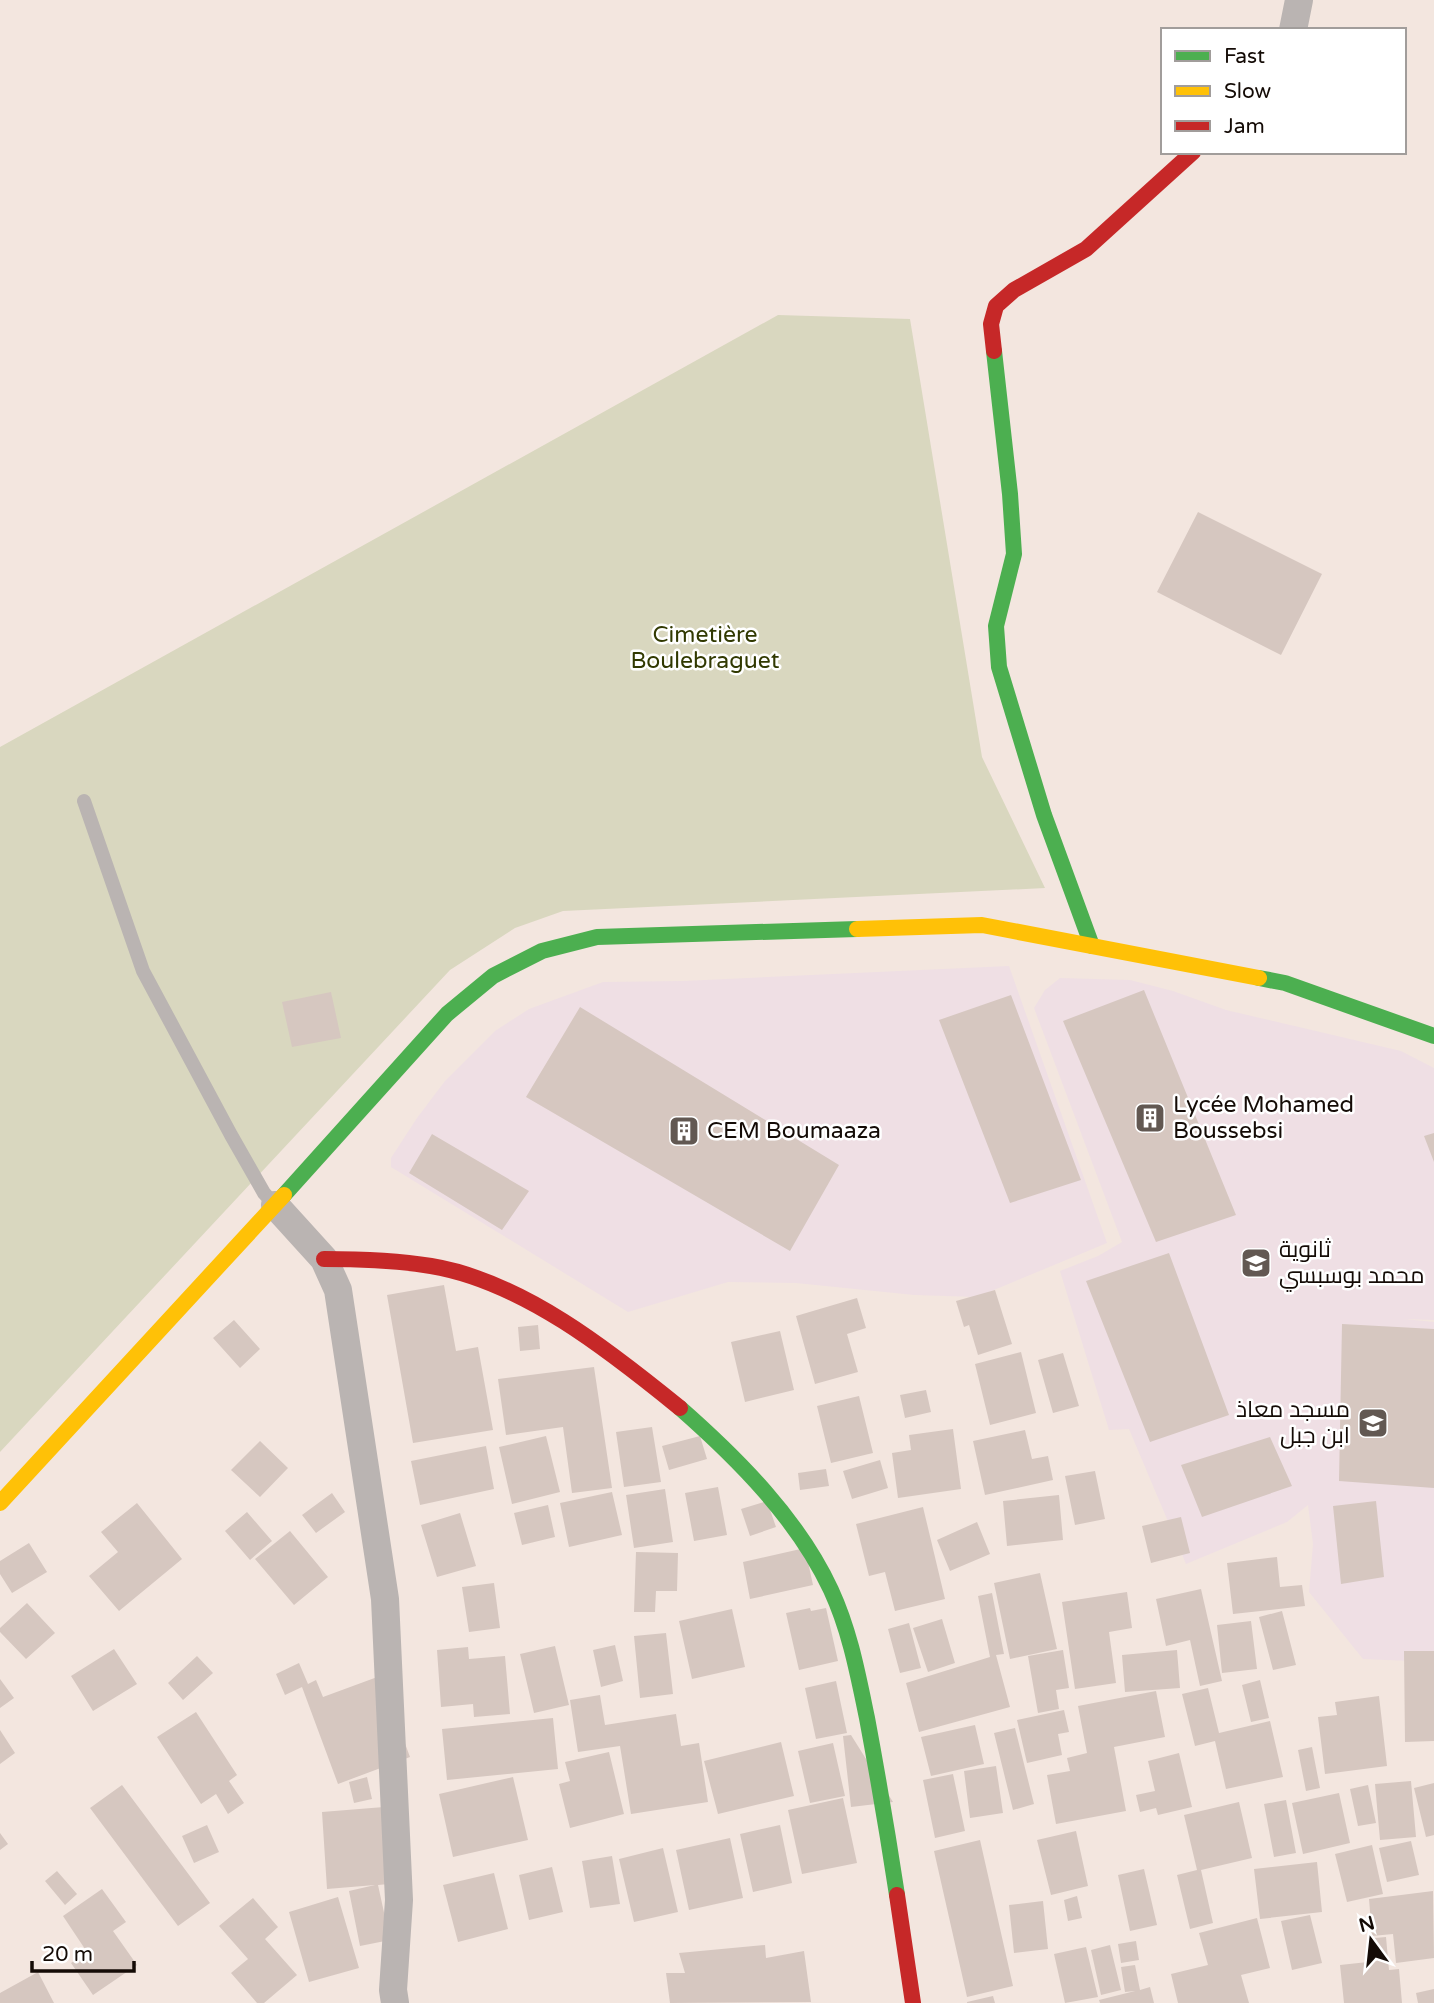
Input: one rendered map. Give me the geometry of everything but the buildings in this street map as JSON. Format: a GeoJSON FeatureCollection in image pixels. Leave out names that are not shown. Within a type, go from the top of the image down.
{"type":"FeatureCollection","features":[{"type":"Feature","properties":{"kind":"street"},"geometry":{"type":"LineString","coordinates":[[1293,28],[1299,0]]}},
{"type":"Feature","properties":{"kind":"street"},"geometry":{"type":"LineString","coordinates":[[1092,946],[1044,815],[999,667],[996,626],[1014,554],[1010,494],[990,324],[996,306],[1014,290],[1086,249],[1191,154]]}},
{"type":"Feature","properties":{"kind":"street"},"geometry":{"type":"LineString","coordinates":[[0,1503],[447,1014],[493,976],[542,951],[597,937],[982,925],[1285,984],[1434,1036]]}},
{"type":"Feature","properties":{"kind":"street"},"geometry":{"type":"LineString","coordinates":[[275,1205],[324,1259],[338,1290],[385,1599],[398,1900],[393,1990],[395,2003]]}},
{"type":"Feature","properties":{"kind":"street"},"geometry":{"type":"LineString","coordinates":[[324,1259],[373,1259],[433,1266],[484,1281],[561,1318],[679,1407],[760,1485],[797,1533],[831,1590],[855,1658],[879,1780],[913,2003]]}},
{"type":"Feature","properties":{"kind":"lane"},"geometry":{"type":"LineString","coordinates":[[84,801],[143,971],[231,1135],[264,1192],[275,1205]]}},
{"type":"Feature","properties":{"kind":"shaded area"},"geometry":{"type":"Polygon","coordinates":[[[1009,966],[1107,1243],[977,1297],[914,1295],[796,1283],[728,1282],[628,1312],[391,1167],[391,1158],[445,1081],[495,1031],[529,1009],[603,982],[683,981],[1009,966]]]}},
{"type":"Feature","properties":{"kind":"shaded area","name":"ثانوية محمد بوسبسي"},"geometry":{"type":"Polygon","coordinates":[[[1060,978],[1130,980],[1173,991],[1226,1010],[1401,1051],[1434,1068],[1434,1320],[1404,1319],[1434,1322],[1434,1662],[1363,1659],[1309,1592],[1313,1544],[1308,1505],[1287,1522],[1186,1564],[1129,1429],[1109,1430],[1060,1271],[1098,1256],[1122,1242],[1034,1008],[1045,990],[1060,978]]]}},
{"type":"Feature","properties":{"kind":"green space","name":"Cimetière Boulebraguet"},"geometry":{"type":"Polygon","coordinates":[[[778,315],[910,319],[982,757],[1045,888],[563,911],[515,928],[450,970],[0,1452],[0,747],[778,315]]]}},
{"type":"Feature","properties":{"kind":"traffic: fast"},"geometry":{"type":"LineString","coordinates":[[994,351],[1014,554],[996,626],[999,667],[1044,815],[1092,946]]}},
{"type":"Feature","properties":{"kind":"traffic: fast"},"geometry":{"type":"LineString","coordinates":[[284,1195],[447,1014],[493,976],[542,951],[597,937],[857,929]]}},
{"type":"Feature","properties":{"kind":"traffic: fast"},"geometry":{"type":"LineString","coordinates":[[1259,978],[1285,983],[1434,1036]]}},
{"type":"Feature","properties":{"kind":"traffic: fast"},"geometry":{"type":"LineString","coordinates":[[680,1408],[745,1469],[765,1492],[802,1539],[831,1590],[848,1637],[867,1718],[897,1895]]}},
{"type":"Feature","properties":{"kind":"traffic: slow"},"geometry":{"type":"LineString","coordinates":[[857,929],[982,925],[1259,978]]}},
{"type":"Feature","properties":{"kind":"traffic: slow"},"geometry":{"type":"LineString","coordinates":[[0,1503],[284,1195]]}},
{"type":"Feature","properties":{"kind":"traffic: jam"},"geometry":{"type":"LineString","coordinates":[[994,351],[991,324],[996,306],[1014,290],[1086,249],[1191,154]]}},
{"type":"Feature","properties":{"kind":"traffic: jam"},"geometry":{"type":"LineString","coordinates":[[324,1259],[377,1260],[431,1266],[498,1286],[563,1321],[680,1408]]}},
{"type":"Feature","properties":{"kind":"traffic: jam"},"geometry":{"type":"LineString","coordinates":[[897,1895],[913,2003]]}},
{"type":"Feature","properties":{"kind":"place","name":"Lycée Mohamed Boussebsi"},"geometry":{"type":"Point","coordinates":[1150,1118]}},
{"type":"Feature","properties":{"kind":"place","name":"CEM Boumaaza"},"geometry":{"type":"Point","coordinates":[684,1131]}},
{"type":"Feature","properties":{"kind":"place","name":"ثانوية محمد بوسبسي"},"geometry":{"type":"Point","coordinates":[1256,1263]}},
{"type":"Feature","properties":{"kind":"place","name":"مسجد معاذ ابن جبل"},"geometry":{"type":"Point","coordinates":[1373,1423]}}]}
